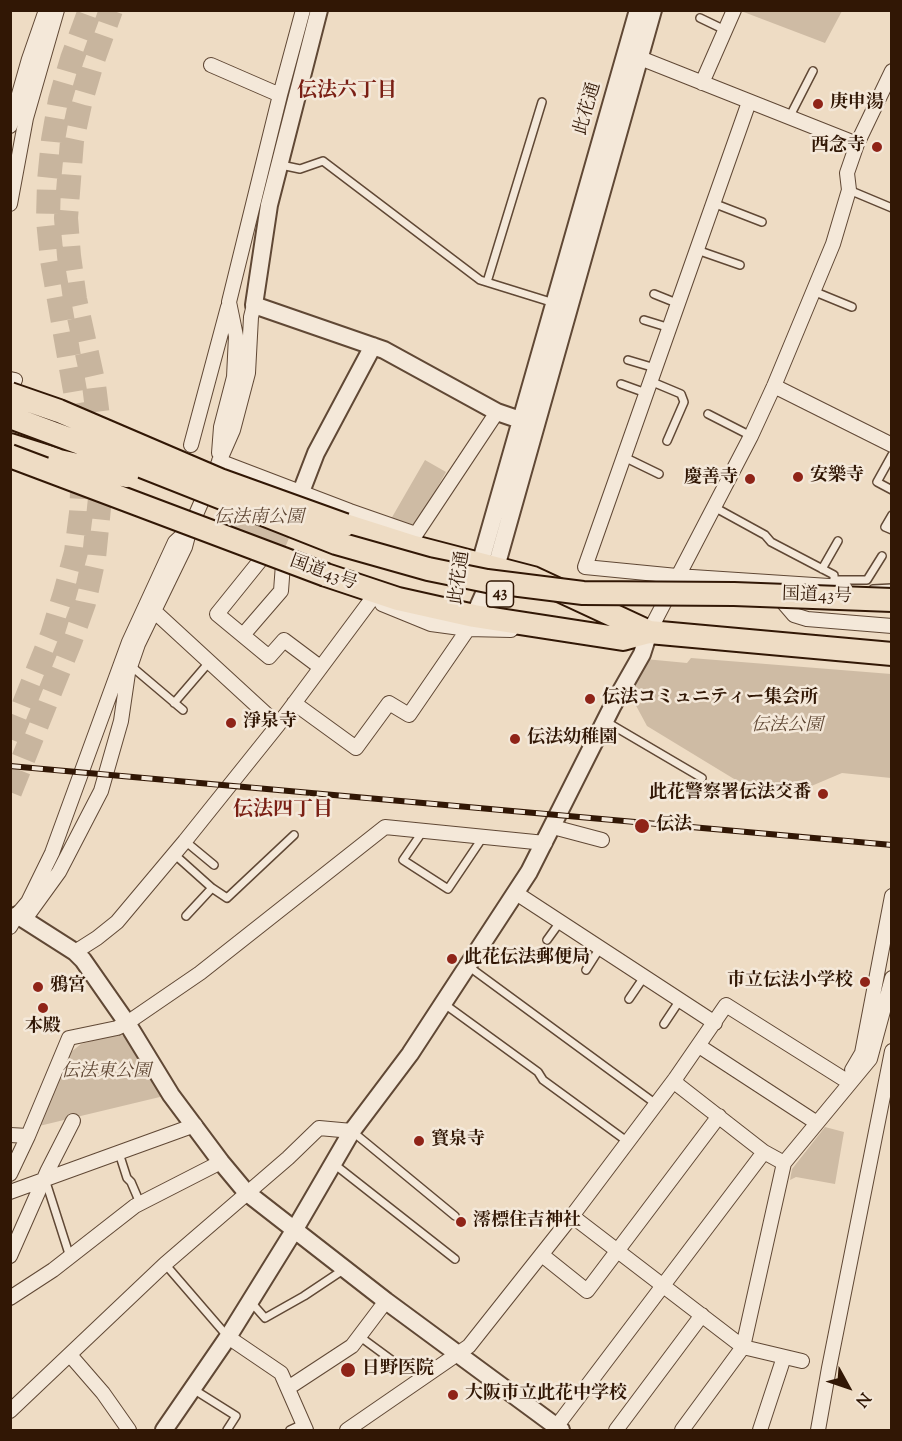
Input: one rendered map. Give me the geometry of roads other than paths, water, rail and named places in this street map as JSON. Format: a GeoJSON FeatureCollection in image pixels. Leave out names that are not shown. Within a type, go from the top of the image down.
{"type":"FeatureCollection","features":[{"type":"Feature","properties":{"kind":"highway","name":"国道43号"},"geometry":{"type":"LineString","coordinates":[[12,384],[59,411],[220,480],[414,547],[543,582],[649,633]]}},
{"type":"Feature","properties":{"kind":"highway","name":"43"},"geometry":{"type":"LineString","coordinates":[[10,405],[129,469]]}},
{"type":"Feature","properties":{"kind":"highway","name":"国道43号"},"geometry":{"type":"LineString","coordinates":[[10,417],[268,533],[383,571],[569,605],[645,609],[736,606],[891,614]]}},
{"type":"Feature","properties":{"kind":"highway","name":"国道43号"},"geometry":{"type":"LineString","coordinates":[[10,433],[129,469],[336,543],[428,569],[487,581],[583,593],[734,594],[891,600]]}},
{"type":"Feature","properties":{"kind":"highway"},"geometry":{"type":"LineString","coordinates":[[10,445],[58,460],[129,469]]}},
{"type":"Feature","properties":{"kind":"highway","name":"国道43号"},"geometry":{"type":"LineString","coordinates":[[10,456],[326,576],[471,623],[542,626],[623,639],[649,633],[891,654]]}},
{"type":"Feature","properties":{"kind":"street"},"geometry":{"type":"LineString","coordinates":[[10,126],[46,10]]}},
{"type":"Feature","properties":{"kind":"street"},"geometry":{"type":"LineString","coordinates":[[10,204],[26,118],[57,10]]}},
{"type":"Feature","properties":{"kind":"street"},"geometry":{"type":"LineString","coordinates":[[191,445],[303,10]]}},
{"type":"Feature","properties":{"kind":"street"},"geometry":{"type":"LineString","coordinates":[[15,917],[59,872],[101,791],[122,721],[131,666],[138,644],[185,547],[190,528],[233,430],[248,373],[251,317],[267,217],[319,10]]}},
{"type":"Feature","properties":{"kind":"street","name":"此花通"},"geometry":{"type":"LineString","coordinates":[[471,623],[632,55],[638,10]]}},
{"type":"Feature","properties":{"kind":"street","name":"此花通"},"geometry":{"type":"LineString","coordinates":[[528,423],[554,303],[632,55],[653,10]]}},
{"type":"Feature","properties":{"kind":"street"},"geometry":{"type":"LineString","coordinates":[[702,83],[734,10]]}},
{"type":"Feature","properties":{"kind":"street"},"geometry":{"type":"LineString","coordinates":[[632,55],[857,144]]}},
{"type":"Feature","properties":{"kind":"street"},"geometry":{"type":"LineString","coordinates":[[211,65],[280,94]]}},
{"type":"Feature","properties":{"kind":"street"},"geometry":{"type":"LineString","coordinates":[[164,1431],[228,1337],[352,1131],[410,1054],[516,893],[545,843],[605,721],[642,654],[649,633],[677,576],[751,436],[774,386],[833,244],[849,190],[847,173],[857,144],[887,93],[891,72]]}},
{"type":"Feature","properties":{"kind":"street"},"geometry":{"type":"LineString","coordinates":[[749,102],[585,567],[767,583],[838,585]]}},
{"type":"Feature","properties":{"kind":"street"},"geometry":{"type":"LineString","coordinates":[[219,461],[221,427],[234,377],[236,336],[229,302]]}},
{"type":"Feature","properties":{"kind":"street"},"geometry":{"type":"LineString","coordinates":[[254,305],[373,346],[419,368],[497,412],[528,423]]}},
{"type":"Feature","properties":{"kind":"street"},"geometry":{"type":"LineString","coordinates":[[301,492],[316,453],[373,346]]}},
{"type":"Feature","properties":{"kind":"street"},"geometry":{"type":"LineString","coordinates":[[774,386],[891,445]]}},
{"type":"Feature","properties":{"kind":"street"},"geometry":{"type":"LineString","coordinates":[[219,461],[416,534],[497,412]]}},
{"type":"Feature","properties":{"kind":"street"},"geometry":{"type":"LineString","coordinates":[[190,528],[432,624],[471,623]]}},
{"type":"Feature","properties":{"kind":"street"},"geometry":{"type":"LineString","coordinates":[[15,917],[28,902],[52,853],[129,642],[175,542],[190,528]]}},
{"type":"Feature","properties":{"kind":"street"},"geometry":{"type":"LineString","coordinates":[[263,557],[217,614],[269,657],[284,640],[320,667]]}},
{"type":"Feature","properties":{"kind":"street"},"geometry":{"type":"LineString","coordinates":[[243,635],[281,591],[283,564]]}},
{"type":"Feature","properties":{"kind":"street"},"geometry":{"type":"LineString","coordinates":[[767,583],[794,615],[807,619],[891,626]]}},
{"type":"Feature","properties":{"kind":"street"},"geometry":{"type":"LineString","coordinates":[[75,952],[117,922],[185,841],[278,725],[370,600]]}},
{"type":"Feature","properties":{"kind":"street"},"geometry":{"type":"LineString","coordinates":[[154,611],[278,725]]}},
{"type":"Feature","properties":{"kind":"street"},"geometry":{"type":"LineString","coordinates":[[294,703],[356,748],[389,703],[409,715],[471,623]]}},
{"type":"Feature","properties":{"kind":"street"},"geometry":{"type":"LineString","coordinates":[[10,1174],[69,1038],[117,1028],[127,1023],[200,973],[385,827],[545,843]]}},
{"type":"Feature","properties":{"kind":"street"},"geometry":{"type":"LineString","coordinates":[[553,827],[602,840]]}},
{"type":"Feature","properties":{"kind":"street"},"geometry":{"type":"LineString","coordinates":[[516,893],[715,1023]]}},
{"type":"Feature","properties":{"kind":"street"},"geometry":{"type":"LineString","coordinates":[[854,1079],[852,1070],[862,1053],[891,896]]}},
{"type":"Feature","properties":{"kind":"street"},"geometry":{"type":"LineString","coordinates":[[15,917],[75,952],[127,1023],[171,1095],[246,1192],[559,1429],[662,1285],[764,1152]]}},
{"type":"Feature","properties":{"kind":"street"},"geometry":{"type":"LineString","coordinates":[[682,1431],[743,1347],[784,1163],[870,1059],[891,978]]}},
{"type":"Feature","properties":{"kind":"street"},"geometry":{"type":"LineString","coordinates":[[347,1431],[469,1346],[628,1142],[699,1046],[726,1005],[854,1079]]}},
{"type":"Feature","properties":{"kind":"street"},"geometry":{"type":"LineString","coordinates":[[699,1046],[817,1123]]}},
{"type":"Feature","properties":{"kind":"street"},"geometry":{"type":"LineString","coordinates":[[818,1431],[891,1051]]}},
{"type":"Feature","properties":{"kind":"street"},"geometry":{"type":"LineString","coordinates":[[675,1079],[678,1085],[764,1152],[784,1163]]}},
{"type":"Feature","properties":{"kind":"street"},"geometry":{"type":"LineString","coordinates":[[542,1255],[588,1291],[719,1116]]}},
{"type":"Feature","properties":{"kind":"street"},"geometry":{"type":"LineString","coordinates":[[10,1256],[47,1172],[73,1122]]}},
{"type":"Feature","properties":{"kind":"street"},"geometry":{"type":"LineString","coordinates":[[10,1192],[195,1125]]}},
{"type":"Feature","properties":{"kind":"street"},"geometry":{"type":"LineString","coordinates":[[10,1411],[165,1264],[288,1158],[319,1128],[352,1131]]}},
{"type":"Feature","properties":{"kind":"street"},"geometry":{"type":"LineString","coordinates":[[10,1135],[28,1136]]}},
{"type":"Feature","properties":{"kind":"street"},"geometry":{"type":"LineString","coordinates":[[10,1298],[70,1257],[140,1203],[221,1162]]}},
{"type":"Feature","properties":{"kind":"street"},"geometry":{"type":"LineString","coordinates":[[572,1216],[743,1347],[802,1361]]}},
{"type":"Feature","properties":{"kind":"street"},"geometry":{"type":"LineString","coordinates":[[288,1388],[352,1346],[386,1300]]}},
{"type":"Feature","properties":{"kind":"street"},"geometry":{"type":"LineString","coordinates":[[616,1431],[702,1316]]}},
{"type":"Feature","properties":{"kind":"street"},"geometry":{"type":"LineString","coordinates":[[228,1337],[281,1373],[288,1388],[299,1428]]}},
{"type":"Feature","properties":{"kind":"street"},"geometry":{"type":"LineString","coordinates":[[70,1356],[103,1393],[129,1431]]}},
{"type":"Feature","properties":{"kind":"street"},"geometry":{"type":"LineString","coordinates":[[760,1431],[784,1357]]}},
{"type":"Feature","properties":{"kind":"lane"},"geometry":{"type":"LineString","coordinates":[[700,18],[725,30]]}},
{"type":"Feature","properties":{"kind":"lane"},"geometry":{"type":"LineString","coordinates":[[790,116],[813,72]]}},
{"type":"Feature","properties":{"kind":"lane"},"geometry":{"type":"LineString","coordinates":[[486,282],[542,102]]}},
{"type":"Feature","properties":{"kind":"lane"},"geometry":{"type":"LineString","coordinates":[[280,164],[300,169],[323,161],[480,280],[554,303]]}},
{"type":"Feature","properties":{"kind":"lane"},"geometry":{"type":"LineString","coordinates":[[849,190],[891,208]]}},
{"type":"Feature","properties":{"kind":"lane"},"geometry":{"type":"LineString","coordinates":[[713,203],[762,222]]}},
{"type":"Feature","properties":{"kind":"lane"},"geometry":{"type":"LineString","coordinates":[[697,250],[740,265]]}},
{"type":"Feature","properties":{"kind":"lane"},"geometry":{"type":"LineString","coordinates":[[813,291],[852,307]]}},
{"type":"Feature","properties":{"kind":"lane"},"geometry":{"type":"LineString","coordinates":[[654,294],[679,304]]}},
{"type":"Feature","properties":{"kind":"lane"},"geometry":{"type":"LineString","coordinates":[[644,320],[670,328]]}},
{"type":"Feature","properties":{"kind":"lane"},"geometry":{"type":"LineString","coordinates":[[628,360],[650,381],[681,394],[684,402],[668,441]]}},
{"type":"Feature","properties":{"kind":"lane"},"geometry":{"type":"LineString","coordinates":[[621,384],[650,381]]}},
{"type":"Feature","properties":{"kind":"lane"},"geometry":{"type":"LineString","coordinates":[[708,414],[751,436]]}},
{"type":"Feature","properties":{"kind":"lane"},"geometry":{"type":"LineString","coordinates":[[891,455],[877,482],[891,490]]}},
{"type":"Feature","properties":{"kind":"lane"},"geometry":{"type":"LineString","coordinates":[[624,457],[659,474]]}},
{"type":"Feature","properties":{"kind":"lane"},"geometry":{"type":"LineString","coordinates":[[714,507],[765,535],[771,542],[822,568],[834,576],[838,585]]}},
{"type":"Feature","properties":{"kind":"lane"},"geometry":{"type":"LineString","coordinates":[[891,515],[885,527],[891,530]]}},
{"type":"Feature","properties":{"kind":"lane"},"geometry":{"type":"LineString","coordinates":[[822,568],[838,541]]}},
{"type":"Feature","properties":{"kind":"lane"},"geometry":{"type":"LineString","coordinates":[[838,585],[867,580],[882,556]]}},
{"type":"Feature","properties":{"kind":"lane"},"geometry":{"type":"LineString","coordinates":[[838,585],[891,588]]}},
{"type":"Feature","properties":{"kind":"lane"},"geometry":{"type":"LineString","coordinates":[[131,666],[183,710]]}},
{"type":"Feature","properties":{"kind":"lane"},"geometry":{"type":"LineString","coordinates":[[174,703],[205,667]]}},
{"type":"Feature","properties":{"kind":"lane"},"geometry":{"type":"LineString","coordinates":[[605,721],[702,778]]}},
{"type":"Feature","properties":{"kind":"lane"},"geometry":{"type":"LineString","coordinates":[[423,831],[404,860],[448,889],[483,837]]}},
{"type":"Feature","properties":{"kind":"lane"},"geometry":{"type":"LineString","coordinates":[[174,854],[212,888],[227,898],[294,835]]}},
{"type":"Feature","properties":{"kind":"lane"},"geometry":{"type":"LineString","coordinates":[[185,841],[214,865]]}},
{"type":"Feature","properties":{"kind":"lane"},"geometry":{"type":"LineString","coordinates":[[186,916],[212,888]]}},
{"type":"Feature","properties":{"kind":"lane"},"geometry":{"type":"LineString","coordinates":[[547,940],[560,922]]}},
{"type":"Feature","properties":{"kind":"lane"},"geometry":{"type":"LineString","coordinates":[[586,970],[600,948]]}},
{"type":"Feature","properties":{"kind":"lane"},"geometry":{"type":"LineString","coordinates":[[468,966],[656,1104]]}},
{"type":"Feature","properties":{"kind":"lane"},"geometry":{"type":"LineString","coordinates":[[629,999],[644,977]]}},
{"type":"Feature","properties":{"kind":"lane"},"geometry":{"type":"LineString","coordinates":[[664,1024],[680,1000]]}},
{"type":"Feature","properties":{"kind":"lane"},"geometry":{"type":"LineString","coordinates":[[443,1003],[538,1072],[543,1080],[628,1142]]}},
{"type":"Feature","properties":{"kind":"lane"},"geometry":{"type":"LineString","coordinates":[[352,1131],[455,1216]]}},
{"type":"Feature","properties":{"kind":"lane"},"geometry":{"type":"LineString","coordinates":[[119,1153],[127,1178],[140,1203]]}},
{"type":"Feature","properties":{"kind":"lane"},"geometry":{"type":"LineString","coordinates":[[333,1163],[455,1259]]}},
{"type":"Feature","properties":{"kind":"lane"},"geometry":{"type":"LineString","coordinates":[[45,1179],[70,1257]]}},
{"type":"Feature","properties":{"kind":"lane"},"geometry":{"type":"LineString","coordinates":[[165,1264],[228,1337]]}},
{"type":"Feature","properties":{"kind":"lane"},"geometry":{"type":"LineString","coordinates":[[250,1300],[265,1318],[345,1269]]}},
{"type":"Feature","properties":{"kind":"lane"},"geometry":{"type":"LineString","coordinates":[[359,1336],[393,1361]]}},
{"type":"Feature","properties":{"kind":"lane"},"geometry":{"type":"LineString","coordinates":[[193,1389],[236,1416],[227,1431]]}},
{"type":"Feature","properties":{"kind":"tunnel"},"geometry":{"type":"LineString","coordinates":[[10,739],[52,635],[76,552],[81,513],[83,473],[81,425],[52,260],[48,220],[53,140],[60,100],[90,10]]}},
{"type":"Feature","properties":{"kind":"tunnel"},"geometry":{"type":"LineString","coordinates":[[10,792],[70,642],[84,603],[94,558],[102,478],[100,433],[94,385],[75,299],[66,218],[72,141],[80,104],[111,10]]}},
{"type":"Feature","properties":{"kind":"railway"},"geometry":{"type":"LineString","coordinates":[[10,766],[892,845]]}},
{"type":"Feature","properties":{"kind":"place","name":"庚申湯"},"geometry":{"type":"Point","coordinates":[818,104]}},
{"type":"Feature","properties":{"kind":"place","name":"西念寺"},"geometry":{"type":"Point","coordinates":[877,147]}},
{"type":"Feature","properties":{"kind":"place","name":"安樂寺"},"geometry":{"type":"Point","coordinates":[798,477]}},
{"type":"Feature","properties":{"kind":"place","name":"慶善寺"},"geometry":{"type":"Point","coordinates":[750,479]}},
{"type":"Feature","properties":{"kind":"place","name":"伝法コミュニティー集会所"},"geometry":{"type":"Point","coordinates":[590,699]}},
{"type":"Feature","properties":{"kind":"place","name":"淨泉寺"},"geometry":{"type":"Point","coordinates":[231,723]}},
{"type":"Feature","properties":{"kind":"place","name":"伝法幼稚園"},"geometry":{"type":"Point","coordinates":[515,739]}},
{"type":"Feature","properties":{"kind":"place","name":"此花警察署伝法交番"},"geometry":{"type":"Point","coordinates":[823,794]}},
{"type":"Feature","properties":{"kind":"place","name":"伝法"},"geometry":{"type":"Point","coordinates":[642,826]}},
{"type":"Feature","properties":{"kind":"place","name":"此花伝法郵便局"},"geometry":{"type":"Point","coordinates":[452,959]}},
{"type":"Feature","properties":{"kind":"place","name":"市立伝法小学校"},"geometry":{"type":"Point","coordinates":[865,982]}},
{"type":"Feature","properties":{"kind":"place","name":"鴉宮"},"geometry":{"type":"Point","coordinates":[38,987]}},
{"type":"Feature","properties":{"kind":"place","name":"本殿"},"geometry":{"type":"Point","coordinates":[43,1008]}},
{"type":"Feature","properties":{"kind":"place","name":"寳泉寺"},"geometry":{"type":"Point","coordinates":[419,1141]}},
{"type":"Feature","properties":{"kind":"place","name":"澪標住吉神社"},"geometry":{"type":"Point","coordinates":[461,1222]}},
{"type":"Feature","properties":{"kind":"place","name":"日野医院"},"geometry":{"type":"Point","coordinates":[348,1370]}},
{"type":"Feature","properties":{"kind":"place","name":"大阪市立此花中学校"},"geometry":{"type":"Point","coordinates":[453,1395]}},
{"type":"Feature","properties":{"kind":"district","name":"伝法六丁目"},"geometry":{"type":"Point","coordinates":[347,93]}},
{"type":"Feature","properties":{"kind":"district","name":"伝法四丁目"},"geometry":{"type":"Point","coordinates":[283,812]}},
{"type":"Feature","properties":{"kind":"park label","name":"伝法南公園"},"geometry":{"type":"Point","coordinates":[259,519]}},
{"type":"Feature","properties":{"kind":"park label","name":"伝法公園"},"geometry":{"type":"Point","coordinates":[787,727]}},
{"type":"Feature","properties":{"kind":"park label","name":"伝法東公園"},"geometry":{"type":"Point","coordinates":[106,1073]}}]}
